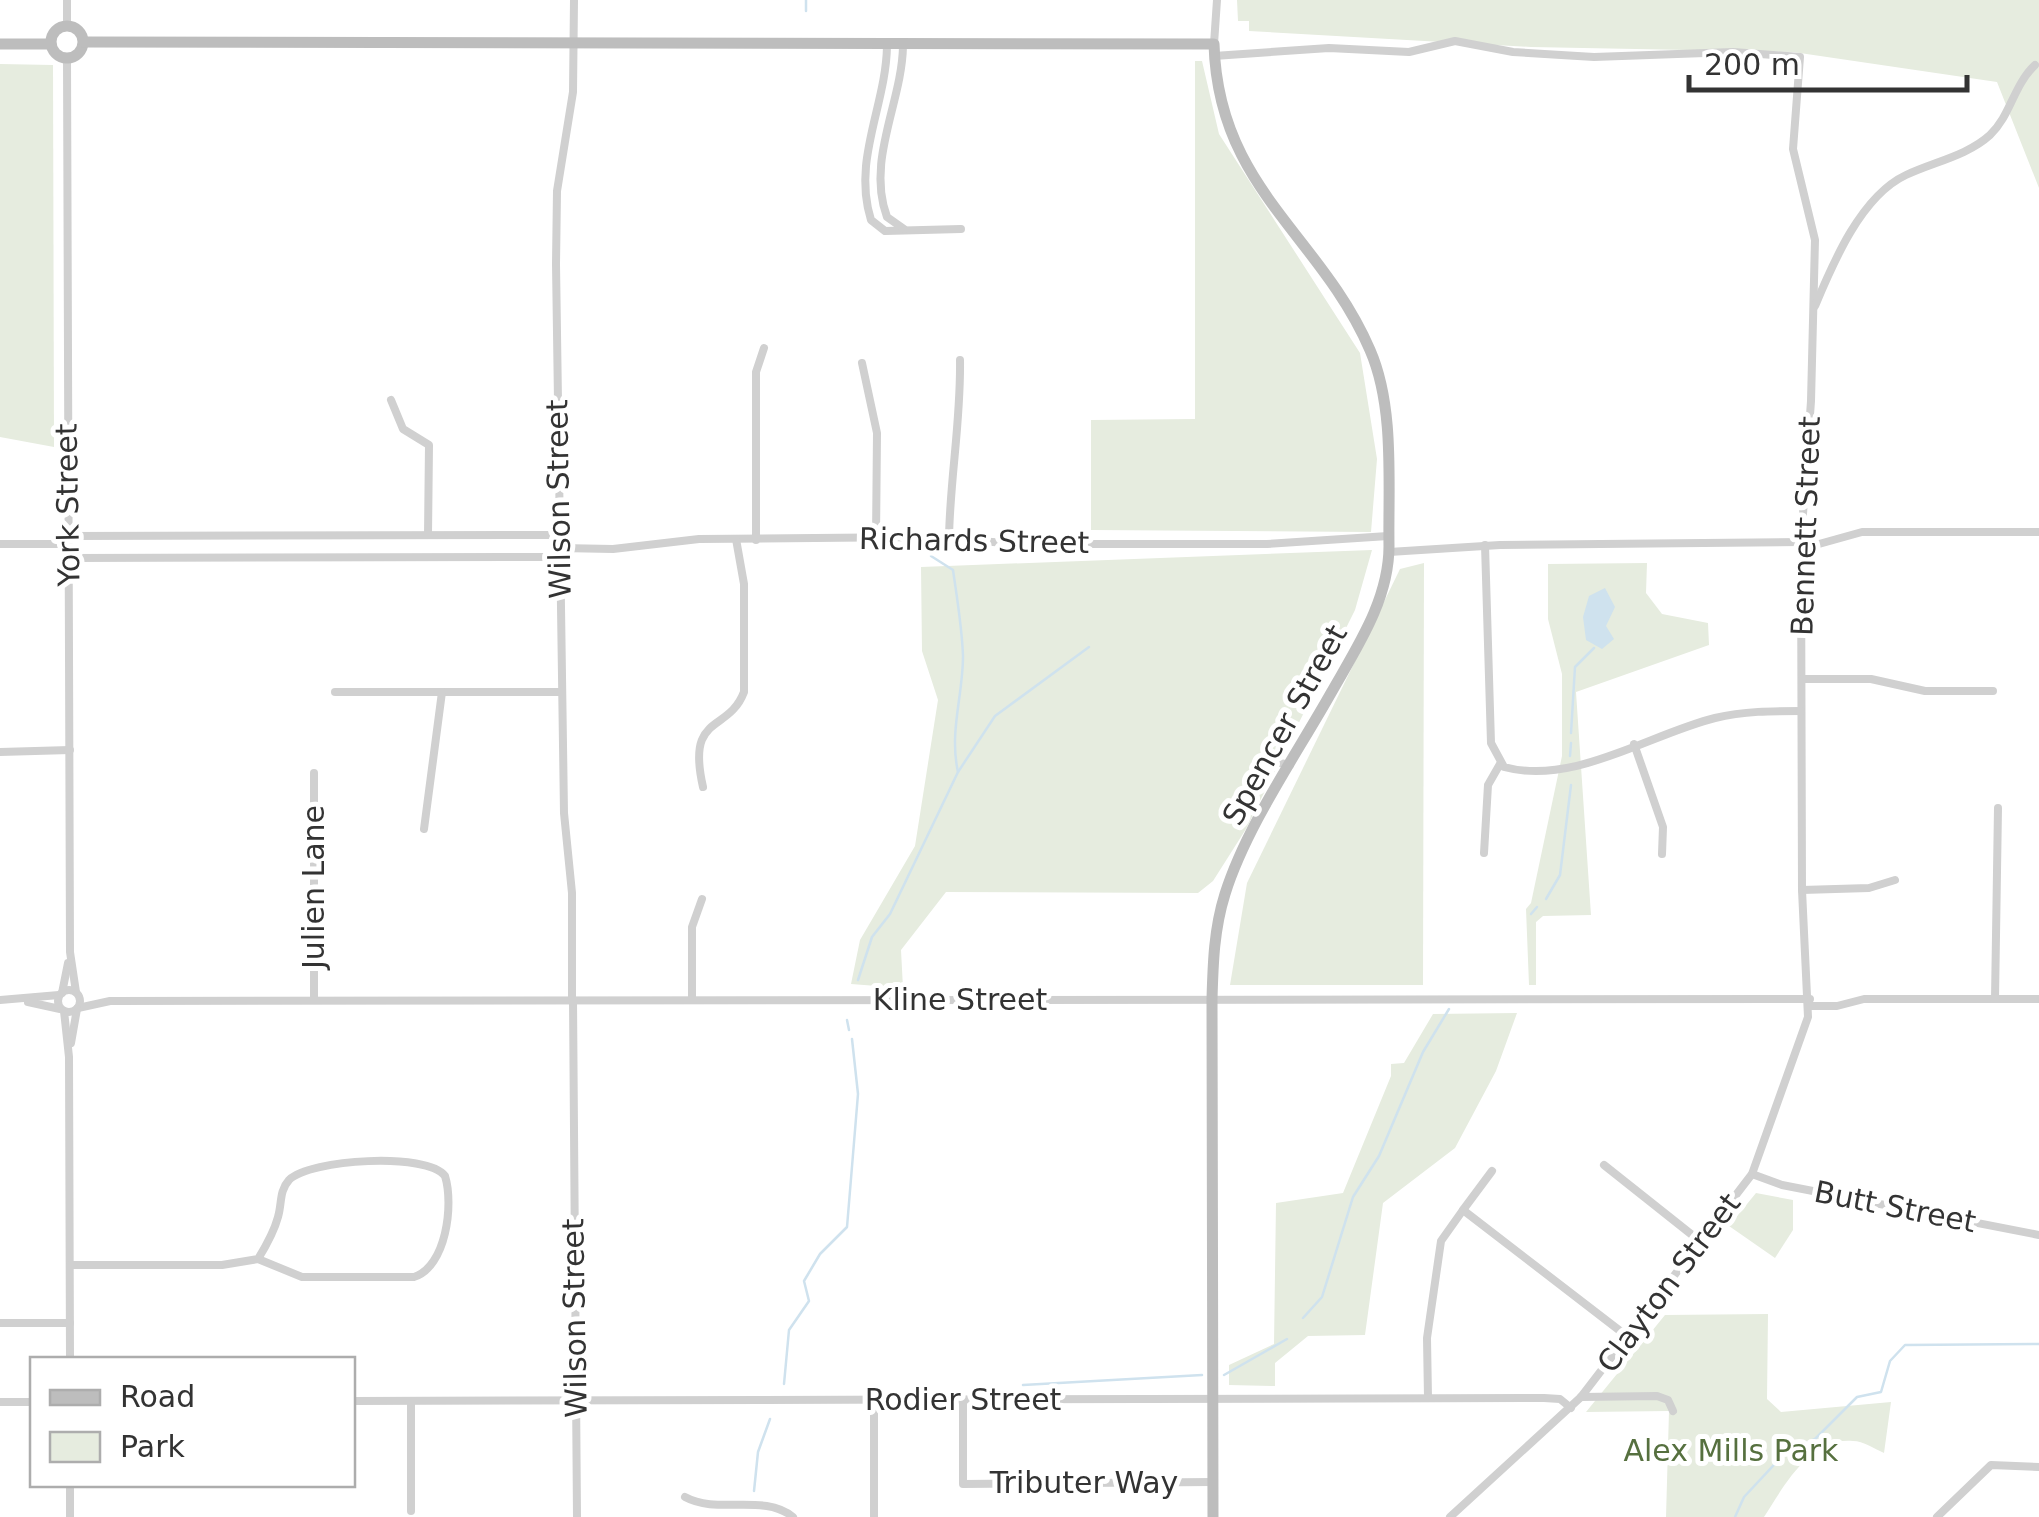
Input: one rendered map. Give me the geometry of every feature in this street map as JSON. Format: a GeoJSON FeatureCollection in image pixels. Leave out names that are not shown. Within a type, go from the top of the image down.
{"type":"FeatureCollection","features":[{"type":"Feature","properties":{"kind":"street"},"geometry":{"type":"LineString","coordinates":[[67,26],[68,0]]}},
{"type":"Feature","properties":{"kind":"street","name":"Wilson Street"},"geometry":{"type":"LineString","coordinates":[[574,0],[572,110],[556,200],[562,692],[573,1000],[577,1517]]}},
{"type":"Feature","properties":{"kind":"street","name":"Spencer Street"},"geometry":{"type":"LineString","coordinates":[[1213,1517],[1214,941],[1226,892],[1290,765],[1371,620],[1384,586],[1389,552],[1382,400],[1372,354],[1357,324],[1238,154],[1223,117],[1214,50],[1217,0]]}},
{"type":"Feature","properties":{"kind":"street"},"geometry":{"type":"LineString","coordinates":[[67,26],[79,30],[84,42],[80,52],[67,58],[58,55],[52,44],[55,31],[67,26]]}},
{"type":"Feature","properties":{"kind":"street"},"geometry":{"type":"LineString","coordinates":[[84,42],[1214,50]]}},
{"type":"Feature","properties":{"kind":"street","name":"Bennett Street"},"geometry":{"type":"LineString","coordinates":[[1214,50],[1330,48],[1409,52],[1455,42],[1514,52],[1594,57],[1733,52],[1800,56],[1793,149],[1815,232],[1801,546],[1802,890],[1810,1002]]}},
{"type":"Feature","properties":{"kind":"street"},"geometry":{"type":"LineString","coordinates":[[0,44],[52,44]]}},
{"type":"Feature","properties":{"kind":"street"},"geometry":{"type":"LineString","coordinates":[[887,46],[886,84],[866,155],[864,190],[876,228],[961,229]]}},
{"type":"Feature","properties":{"kind":"street"},"geometry":{"type":"LineString","coordinates":[[903,46],[902,84],[879,178],[887,216],[896,226],[908,229]]}},
{"type":"Feature","properties":{"kind":"street","name":"York Street"},"geometry":{"type":"LineString","coordinates":[[67,58],[70,952],[78,1008]]}},
{"type":"Feature","properties":{"kind":"street"},"geometry":{"type":"LineString","coordinates":[[1813,310],[1847,242],[1881,195],[1903,176],[1986,138],[2003,120],[2020,81],[2035,65]]}},
{"type":"Feature","properties":{"kind":"street"},"geometry":{"type":"LineString","coordinates":[[756,540],[756,372],[764,348]]}},
{"type":"Feature","properties":{"kind":"street"},"geometry":{"type":"LineString","coordinates":[[949,538],[951,462],[961,426],[960,360]]}},
{"type":"Feature","properties":{"kind":"street"},"geometry":{"type":"LineString","coordinates":[[862,364],[877,433],[876,538]]}},
{"type":"Feature","properties":{"kind":"street"},"geometry":{"type":"LineString","coordinates":[[391,400],[403,429],[429,446],[428,535]]}},
{"type":"Feature","properties":{"kind":"street"},"geometry":{"type":"LineString","coordinates":[[1389,552],[1485,545],[1801,546],[1862,532],[2039,532]]}},
{"type":"Feature","properties":{"kind":"street"},"geometry":{"type":"LineString","coordinates":[[0,544],[559,535]]}},
{"type":"Feature","properties":{"kind":"street","name":"Richards Street"},"geometry":{"type":"LineString","coordinates":[[69,558],[560,552],[736,540],[949,538],[1020,544],[1221,544],[1388,536]]}},
{"type":"Feature","properties":{"kind":"street"},"geometry":{"type":"LineString","coordinates":[[703,787],[698,763],[704,732],[739,702],[744,692],[744,584],[736,540]]}},
{"type":"Feature","properties":{"kind":"street"},"geometry":{"type":"LineString","coordinates":[[1485,545],[1490,743],[1500,764],[1511,769],[1558,769],[1733,714],[1801,711]]}},
{"type":"Feature","properties":{"kind":"street"},"geometry":{"type":"LineString","coordinates":[[1802,680],[1876,680],[1925,691],[1992,691]]}},
{"type":"Feature","properties":{"kind":"street"},"geometry":{"type":"LineString","coordinates":[[336,692],[562,692]]}},
{"type":"Feature","properties":{"kind":"street"},"geometry":{"type":"LineString","coordinates":[[424,829],[442,692]]}},
{"type":"Feature","properties":{"kind":"street"},"geometry":{"type":"LineString","coordinates":[[1634,744],[1664,830],[1662,854]]}},
{"type":"Feature","properties":{"kind":"street"},"geometry":{"type":"LineString","coordinates":[[0,752],[70,752]]}},
{"type":"Feature","properties":{"kind":"street"},"geometry":{"type":"LineString","coordinates":[[1270,761],[1290,765]]}},
{"type":"Feature","properties":{"kind":"street"},"geometry":{"type":"LineString","coordinates":[[1484,853],[1488,782],[1500,764]]}},
{"type":"Feature","properties":{"kind":"street","name":"Julien Lane"},"geometry":{"type":"LineString","coordinates":[[314,773],[314,1000]]}},
{"type":"Feature","properties":{"kind":"street"},"geometry":{"type":"LineString","coordinates":[[1995,999],[1998,808]]}},
{"type":"Feature","properties":{"kind":"street"},"geometry":{"type":"LineString","coordinates":[[1802,890],[1869,888],[1894,880]]}},
{"type":"Feature","properties":{"kind":"street"},"geometry":{"type":"LineString","coordinates":[[692,1000],[692,932],[702,900]]}},
{"type":"Feature","properties":{"kind":"street","name":"York Street"},"geometry":{"type":"LineString","coordinates":[[62,1010],[60,994],[70,952]]}},
{"type":"Feature","properties":{"kind":"street","name":"Kline Street"},"geometry":{"type":"LineString","coordinates":[[60,994],[77,993],[110,1001]]}},
{"type":"Feature","properties":{"kind":"street"},"geometry":{"type":"LineString","coordinates":[[0,1000],[60,994]]}},
{"type":"Feature","properties":{"kind":"street","name":"Kline Street"},"geometry":{"type":"LineString","coordinates":[[62,1010],[110,1001],[1810,1002],[2039,998]]}},
{"type":"Feature","properties":{"kind":"street"},"geometry":{"type":"LineString","coordinates":[[19,1000],[62,1010],[70,1058]]}},
{"type":"Feature","properties":{"kind":"street","name":"Clayton Street"},"geometry":{"type":"LineString","coordinates":[[1450,1517],[1571,1408],[1752,1174],[1783,1096],[1810,1002]]}},
{"type":"Feature","properties":{"kind":"street"},"geometry":{"type":"LineString","coordinates":[[70,1357],[70,1058],[78,1008]]}},
{"type":"Feature","properties":{"kind":"street"},"geometry":{"type":"LineString","coordinates":[[70,1265],[222,1264],[258,1259],[308,1278],[420,1276],[439,1256],[448,1191],[445,1176],[431,1164],[402,1162],[301,1172],[283,1190],[277,1222],[258,1259]]}},
{"type":"Feature","properties":{"kind":"street"},"geometry":{"type":"LineString","coordinates":[[1604,1165],[1701,1242]]}},
{"type":"Feature","properties":{"kind":"street"},"geometry":{"type":"LineString","coordinates":[[1428,1398],[1428,1334],[1441,1241],[1492,1171]]}},
{"type":"Feature","properties":{"kind":"street","name":"Butt Street"},"geometry":{"type":"LineString","coordinates":[[1752,1174],[1782,1185],[2039,1235]]}},
{"type":"Feature","properties":{"kind":"street"},"geometry":{"type":"LineString","coordinates":[[1463,1210],[1628,1336]]}},
{"type":"Feature","properties":{"kind":"street"},"geometry":{"type":"LineString","coordinates":[[0,1323],[70,1323]]}},
{"type":"Feature","properties":{"kind":"street"},"geometry":{"type":"LineString","coordinates":[[1581,1396],[1657,1396],[1668,1400],[1674,1411]]}},
{"type":"Feature","properties":{"kind":"street","name":"Rodier Street"},"geometry":{"type":"LineString","coordinates":[[355,1401],[1553,1398],[1571,1408]]}},
{"type":"Feature","properties":{"kind":"street"},"geometry":{"type":"LineString","coordinates":[[874,1400],[874,1517]]}},
{"type":"Feature","properties":{"kind":"street","name":"Tributer Way"},"geometry":{"type":"LineString","coordinates":[[963,1400],[964,1484],[1213,1482]]}},
{"type":"Feature","properties":{"kind":"street"},"geometry":{"type":"LineString","coordinates":[[411,1401],[411,1510]]}},
{"type":"Feature","properties":{"kind":"street"},"geometry":{"type":"LineString","coordinates":[[0,1402],[30,1402]]}},
{"type":"Feature","properties":{"kind":"street"},"geometry":{"type":"LineString","coordinates":[[1937,1517],[1991,1465],[2039,1467]]}},
{"type":"Feature","properties":{"kind":"street"},"geometry":{"type":"LineString","coordinates":[[70,1487],[70,1517]]}},
{"type":"Feature","properties":{"kind":"street"},"geometry":{"type":"LineString","coordinates":[[685,1497],[710,1506],[778,1507],[793,1517]]}},
{"type":"Feature","properties":{"kind":"green space"},"geometry":{"type":"Polygon","coordinates":[[[1237,0],[2039,0],[2039,188],[1997,82],[1793,52],[1531,47],[1249,31],[1249,21],[1238,21],[1237,0]]]}},
{"type":"Feature","properties":{"kind":"green space"},"geometry":{"type":"Polygon","coordinates":[[[1195,61],[1202,61],[1219,134],[1360,353],[1377,459],[1371,532],[1091,530],[1091,420],[1195,419],[1195,61]]]}},
{"type":"Feature","properties":{"kind":"green space"},"geometry":{"type":"Polygon","coordinates":[[[0,64],[53,65],[54,447],[0,437],[0,64]]]}},
{"type":"Feature","properties":{"kind":"green space"},"geometry":{"type":"Polygon","coordinates":[[[1372,550],[1355,610],[1246,829],[1213,881],[1198,893],[946,892],[901,950],[903,988],[851,984],[860,940],[915,846],[938,700],[922,651],[921,567],[1372,550]]]}},
{"type":"Feature","properties":{"kind":"green space"},"geometry":{"type":"Polygon","coordinates":[[[1424,563],[1423,985],[1230,985],[1247,883],[1400,569],[1424,563]]]}},
{"type":"Feature","properties":{"kind":"green space"},"geometry":{"type":"Polygon","coordinates":[[[1647,563],[1646,593],[1662,614],[1708,623],[1709,645],[1576,692],[1591,915],[1543,916],[1536,922],[1536,985],[1529,985],[1526,909],[1531,903],[1562,756],[1562,674],[1548,619],[1548,564],[1647,563]]]}},
{"type":"Feature","properties":{"kind":"green space"},"geometry":{"type":"Polygon","coordinates":[[[1517,1013],[1496,1071],[1455,1148],[1383,1203],[1365,1335],[1308,1336],[1275,1363],[1275,1386],[1229,1385],[1229,1365],[1274,1344],[1276,1203],[1343,1193],[1391,1076],[1391,1064],[1404,1063],[1433,1014],[1517,1013]]]}},
{"type":"Feature","properties":{"kind":"green space"},"geometry":{"type":"Polygon","coordinates":[[[1756,1193],[1793,1200],[1793,1230],[1775,1258],[1729,1226],[1756,1193]]]}},
{"type":"Feature","properties":{"kind":"green space","name":"Alex Mills Park"},"geometry":{"type":"Polygon","coordinates":[[[1768,1314],[1767,1399],[1781,1412],[1891,1402],[1884,1453],[1857,1441],[1824,1447],[1800,1466],[1764,1517],[1666,1517],[1669,1411],[1586,1412],[1665,1315],[1768,1314]]]}},
{"type":"Feature","properties":{"kind":"water"},"geometry":{"type":"Polygon","coordinates":[[[1605,588],[1615,607],[1606,626],[1614,639],[1602,649],[1586,640],[1583,617],[1589,596],[1605,588]]]}},
{"type":"Feature","properties":{"kind":"waterway"},"geometry":{"type":"LineString","coordinates":[[806,0],[806,11]]}},
{"type":"Feature","properties":{"kind":"waterway"},"geometry":{"type":"LineString","coordinates":[[858,980],[872,937],[890,914],[958,772],[955,743],[963,656],[959,613],[953,570],[931,556]]}},
{"type":"Feature","properties":{"kind":"waterway"},"geometry":{"type":"LineString","coordinates":[[958,772],[995,716],[1089,647]]}},
{"type":"Feature","properties":{"kind":"waterway"},"geometry":{"type":"LineString","coordinates":[[1571,733],[1575,667],[1594,648]]}},
{"type":"Feature","properties":{"kind":"waterway"},"geometry":{"type":"LineString","coordinates":[[1570,756],[1571,743]]}},
{"type":"Feature","properties":{"kind":"waterway"},"geometry":{"type":"LineString","coordinates":[[1546,899],[1560,875],[1571,785]]}},
{"type":"Feature","properties":{"kind":"waterway"},"geometry":{"type":"LineString","coordinates":[[1531,914],[1537,907]]}},
{"type":"Feature","properties":{"kind":"waterway"},"geometry":{"type":"LineString","coordinates":[[1303,1318],[1322,1297],[1353,1197],[1379,1156],[1423,1052],[1449,1009]]}},
{"type":"Feature","properties":{"kind":"waterway"},"geometry":{"type":"LineString","coordinates":[[847,1020],[849,1030]]}},
{"type":"Feature","properties":{"kind":"waterway"},"geometry":{"type":"LineString","coordinates":[[784,1384],[789,1330],[809,1301],[804,1281],[820,1254],[847,1227],[858,1094],[852,1039]]}},
{"type":"Feature","properties":{"kind":"waterway"},"geometry":{"type":"LineString","coordinates":[[1224,1375],[1287,1339]]}},
{"type":"Feature","properties":{"kind":"waterway"},"geometry":{"type":"LineString","coordinates":[[1735,1517],[1744,1497],[1784,1454],[1815,1439],[1857,1397],[1881,1392],[1890,1361],[1905,1345],[2039,1344]]}},
{"type":"Feature","properties":{"kind":"waterway"},"geometry":{"type":"LineString","coordinates":[[1023,1385],[1202,1375]]}},
{"type":"Feature","properties":{"kind":"waterway"},"geometry":{"type":"LineString","coordinates":[[754,1491],[758,1452],[770,1419]]}}]}
